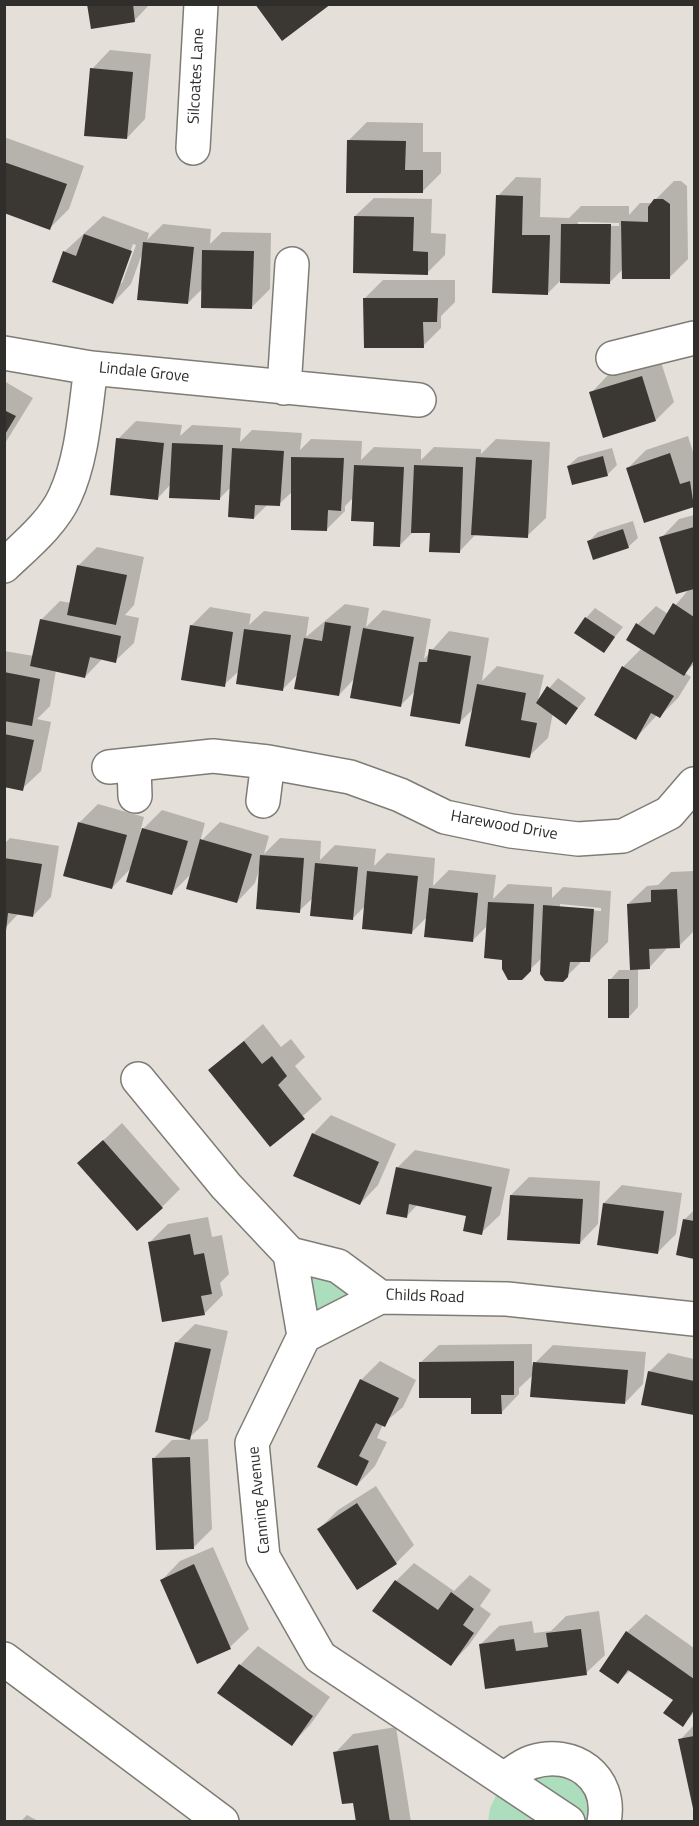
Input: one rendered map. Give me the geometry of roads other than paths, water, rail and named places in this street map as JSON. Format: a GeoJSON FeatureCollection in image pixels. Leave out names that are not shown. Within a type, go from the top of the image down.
{"type":"FeatureCollection","features":[{"type":"Feature","properties":{"kind":"street","name":"Silcoates Lane"},"geometry":{"type":"LineString","coordinates":[[193,148],[201,4]]}},
{"type":"Feature","properties":{"kind":"street"},"geometry":{"type":"LineString","coordinates":[[284,388],[292,264]]}},
{"type":"Feature","properties":{"kind":"street"},"geometry":{"type":"LineString","coordinates":[[613,358],[694,338]]}},
{"type":"Feature","properties":{"kind":"street","name":"Lindale Grove"},"geometry":{"type":"LineString","coordinates":[[4,352],[91,368],[419,400]]}},
{"type":"Feature","properties":{"kind":"street"},"geometry":{"type":"LineString","coordinates":[[4,566],[40,531],[65,496],[76,460],[91,368]]}},
{"type":"Feature","properties":{"kind":"street","name":"Harewood Drive"},"geometry":{"type":"LineString","coordinates":[[126,776],[213,756],[268,762],[350,777],[400,795],[445,817],[511,831],[578,839],[623,836],[669,813],[694,784]]}},
{"type":"Feature","properties":{"kind":"street"},"geometry":{"type":"LineString","coordinates":[[263,801],[268,762]]}},
{"type":"Feature","properties":{"kind":"street"},"geometry":{"type":"LineString","coordinates":[[138,1079],[226,1186],[290,1254],[304,1336],[380,1297]]}},
{"type":"Feature","properties":{"kind":"street","name":"Childs Road"},"geometry":{"type":"LineString","coordinates":[[290,1254],[338,1266],[380,1297],[507,1299],[694,1320]]}},
{"type":"Feature","properties":{"kind":"street","name":"Canning Avenue"},"geometry":{"type":"LineString","coordinates":[[304,1336],[252,1443],[264,1557],[320,1657],[504,1779],[556,1818]]}},
{"type":"Feature","properties":{"kind":"street"},"geometry":{"type":"LineString","coordinates":[[4,1659],[222,1821]]}},
{"type":"Feature","properties":{"kind":"street"},"geometry":{"type":"LineString","coordinates":[[504,1779],[531,1762],[558,1759],[582,1765],[601,1785],[607,1808],[604,1821]]}}]}
